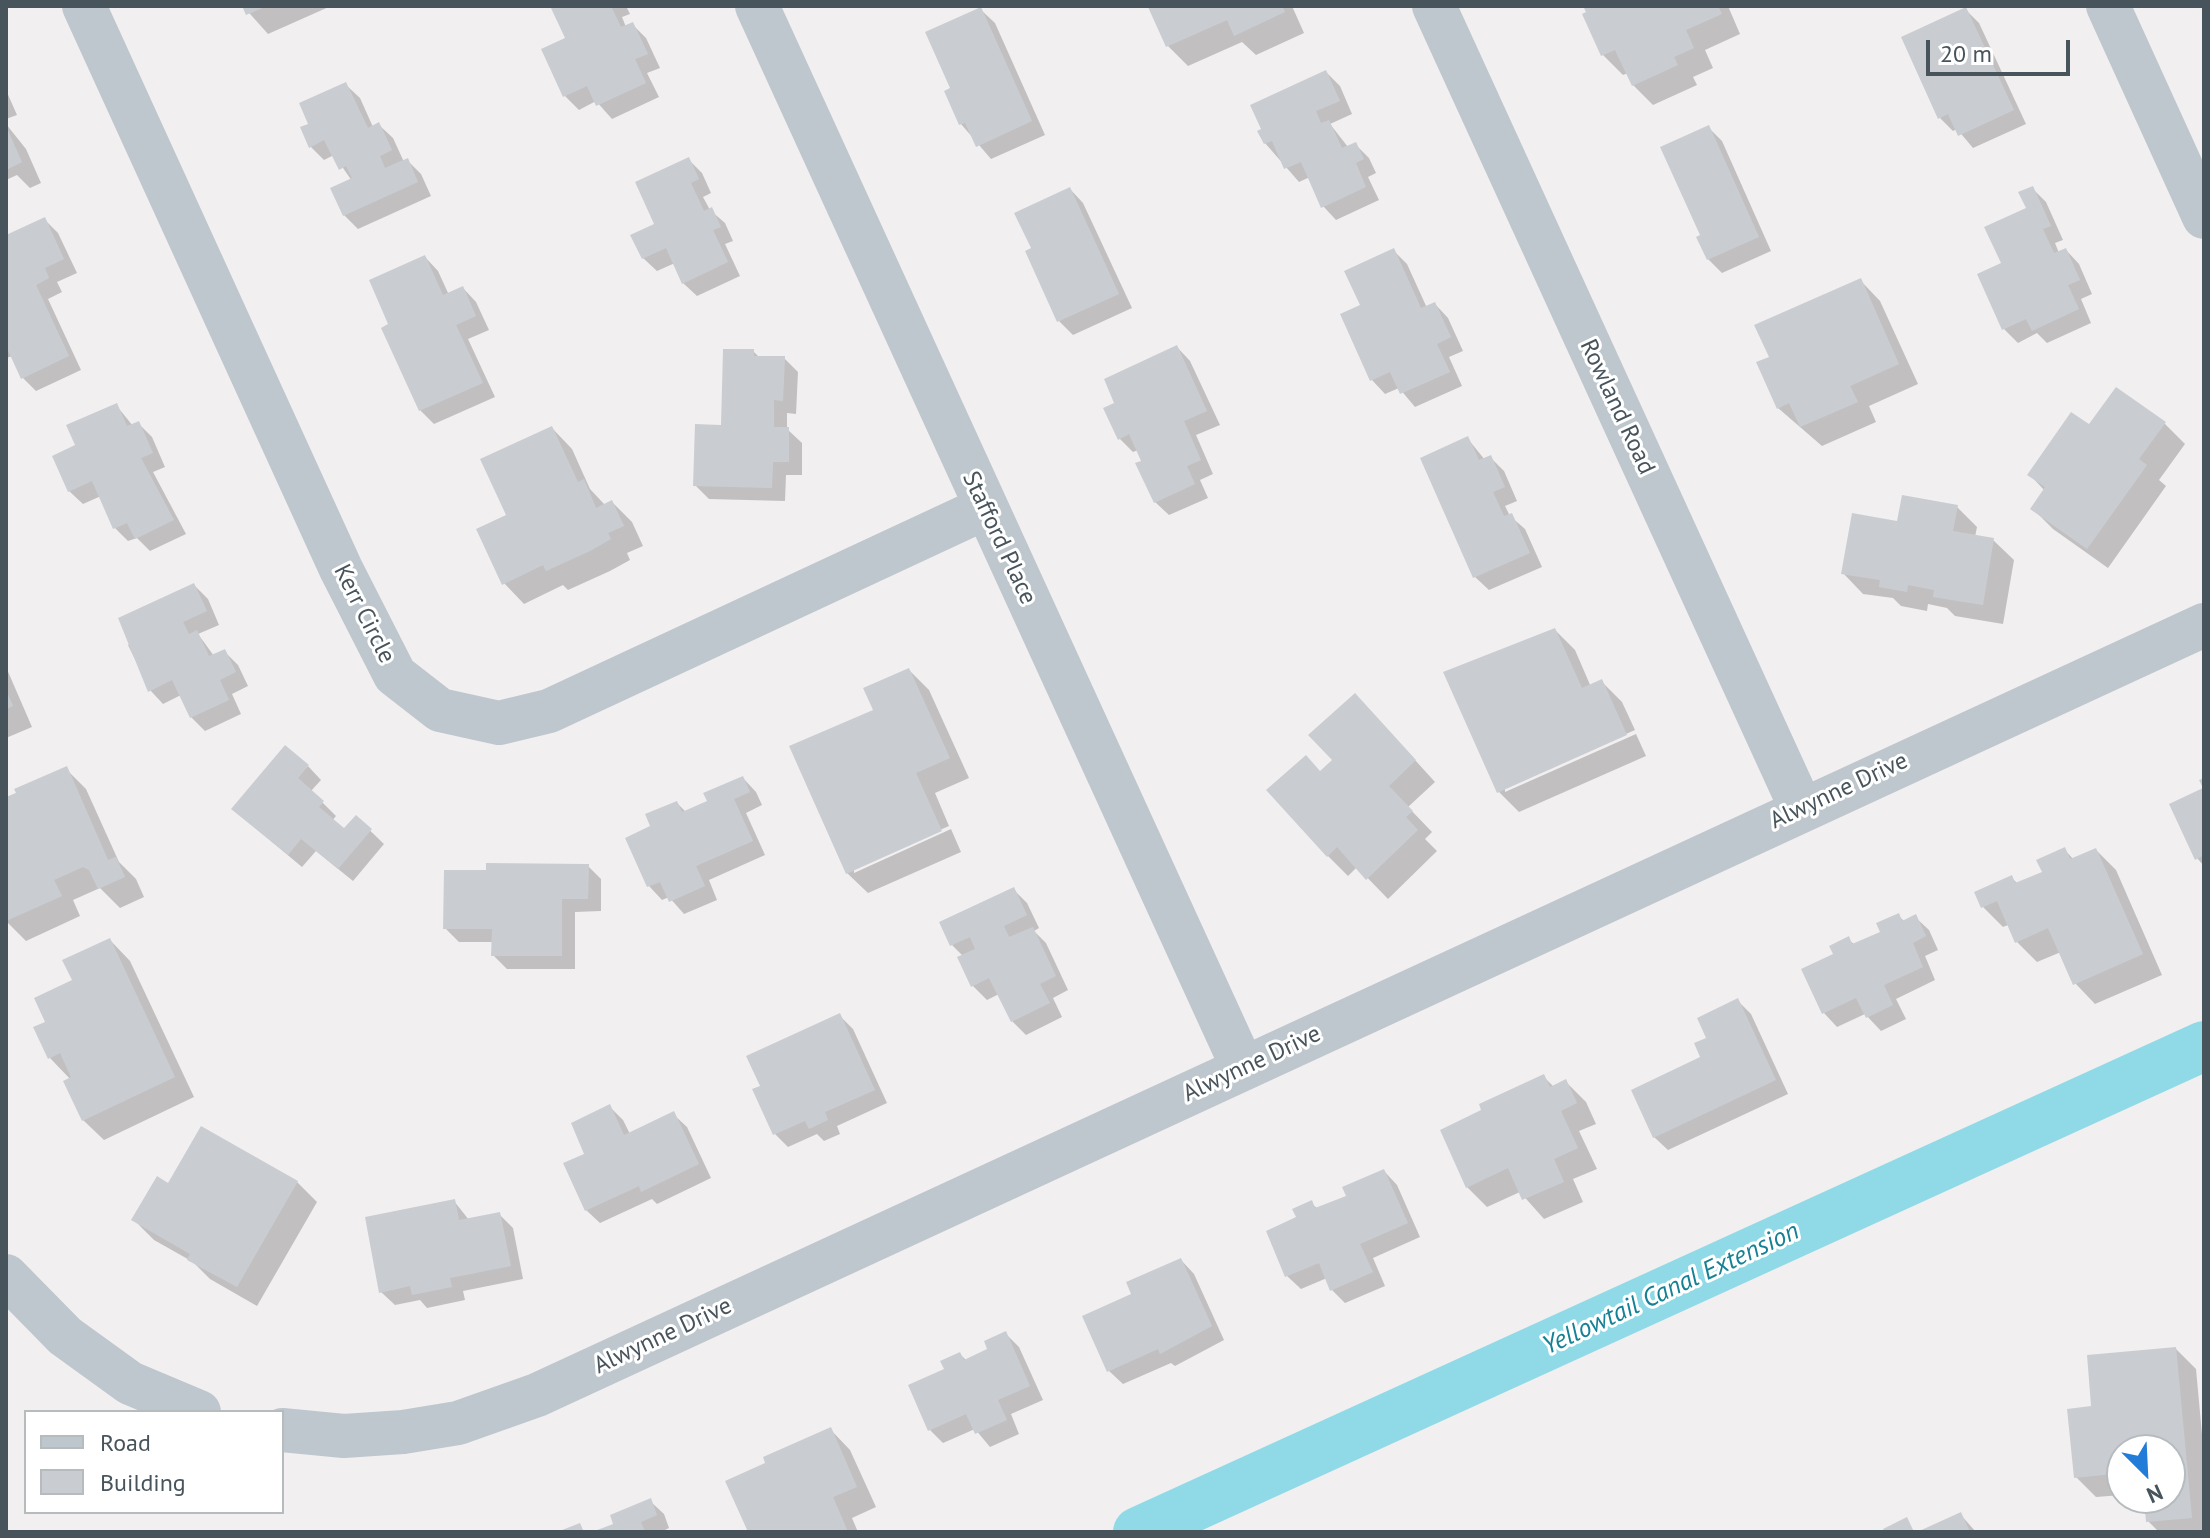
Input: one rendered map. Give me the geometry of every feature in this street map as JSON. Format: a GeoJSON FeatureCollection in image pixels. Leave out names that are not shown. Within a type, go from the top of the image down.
{"type":"FeatureCollection","features":[{"type":"Feature","properties":{"kind":"street","name":"Kerr Circle"},"geometry":{"type":"LineString","coordinates":[[84,6],[347,582],[395,675],[440,710],[499,723],[549,711],[985,508]]}},
{"type":"Feature","properties":{"kind":"street","name":"Stafford Place"},"geometry":{"type":"LineString","coordinates":[[757,6],[1243,1068]]}},
{"type":"Feature","properties":{"kind":"street","name":"Rowland Road"},"geometry":{"type":"LineString","coordinates":[[1434,6],[1801,808]]}},
{"type":"Feature","properties":{"kind":"street"},"geometry":{"type":"LineString","coordinates":[[2108,6],[2204,217]]}},
{"type":"Feature","properties":{"kind":"street","name":"Alwynne Drive"},"geometry":{"type":"LineString","coordinates":[[284,1430],[344,1436],[403,1432],[458,1423],[537,1395],[1801,808],[2204,625]]}},
{"type":"Feature","properties":{"kind":"street"},"geometry":{"type":"LineString","coordinates":[[6,1276],[65,1336],[130,1383],[194,1410]]}},
{"type":"Feature","properties":{"kind":"building"},"geometry":{"type":"Polygon","coordinates":[[[242,6],[267,6],[246,15],[242,6]]]}},
{"type":"Feature","properties":{"kind":"building"},"geometry":{"type":"Polygon","coordinates":[[[550,6],[611,6],[621,27],[633,22],[648,54],[635,59],[646,83],[596,106],[587,86],[563,97],[541,49],[565,38],[550,6]]]}},
{"type":"Feature","properties":{"kind":"building"},"geometry":{"type":"Polygon","coordinates":[[[1282,6],[1285,12],[1234,36],[1227,20],[1166,47],[1148,7],[1282,6]]]}},
{"type":"Feature","properties":{"kind":"building"},"geometry":{"type":"Polygon","coordinates":[[[1583,6],[1718,6],[1722,14],[1686,30],[1694,48],[1674,57],[1678,65],[1632,86],[1615,50],[1601,56],[1582,14],[1586,12],[1583,6]]]}},
{"type":"Feature","properties":{"kind":"building"},"geometry":{"type":"Polygon","coordinates":[[[981,7],[1032,121],[976,147],[965,123],[959,125],[944,91],[950,88],[925,32],[981,7]]]}},
{"type":"Feature","properties":{"kind":"building"},"geometry":{"type":"Polygon","coordinates":[[[1966,7],[2014,110],[1958,136],[1948,114],[1938,119],[1901,37],[1966,7]]]}},
{"type":"Feature","properties":{"kind":"building"},"geometry":{"type":"Polygon","coordinates":[[[1326,70],[1340,101],[1316,111],[1321,123],[1329,120],[1342,148],[1356,142],[1364,159],[1356,163],[1366,187],[1321,208],[1301,162],[1284,169],[1272,141],[1264,144],[1250,105],[1326,70]]]}},
{"type":"Feature","properties":{"kind":"building"},"geometry":{"type":"Polygon","coordinates":[[[346,82],[368,128],[379,122],[392,150],[380,156],[385,168],[408,158],[418,182],[343,216],[330,188],[352,178],[346,166],[339,170],[324,140],[309,148],[300,127],[308,124],[299,103],[346,82]]]}},
{"type":"Feature","properties":{"kind":"building"},"geometry":{"type":"Polygon","coordinates":[[[1709,125],[1759,237],[1707,260],[1696,237],[1700,235],[1660,147],[1709,125]]]}},
{"type":"Feature","properties":{"kind":"building"},"geometry":{"type":"Polygon","coordinates":[[[6,126],[22,162],[8,169],[6,165],[6,126]]]}},
{"type":"Feature","properties":{"kind":"building"},"geometry":{"type":"Polygon","coordinates":[[[689,157],[699,179],[691,183],[704,211],[712,207],[721,227],[713,230],[728,262],[682,284],[666,248],[642,259],[630,235],[654,224],[635,182],[689,157]]]}},
{"type":"Feature","properties":{"kind":"building"},"geometry":{"type":"Polygon","coordinates":[[[2033,186],[2051,226],[2043,229],[2054,253],[2066,248],[2080,280],[2068,285],[2079,309],[2032,331],[2026,319],[2002,330],[1977,274],[2001,263],[1984,227],[2026,208],[2018,192],[2033,186]]]}},
{"type":"Feature","properties":{"kind":"building"},"geometry":{"type":"Polygon","coordinates":[[[1070,187],[1119,294],[1057,322],[1025,251],[1031,248],[1014,213],[1070,187]]]}},
{"type":"Feature","properties":{"kind":"building"},"geometry":{"type":"Polygon","coordinates":[[[45,217],[64,259],[45,268],[49,278],[36,285],[69,356],[21,379],[6,346],[6,235],[45,217]]]}},
{"type":"Feature","properties":{"kind":"building"},"geometry":{"type":"Polygon","coordinates":[[[1394,248],[1421,308],[1435,302],[1451,337],[1437,344],[1450,372],[1400,394],[1390,372],[1370,381],[1340,314],[1360,305],[1344,271],[1394,248]]]}},
{"type":"Feature","properties":{"kind":"building"},"geometry":{"type":"Polygon","coordinates":[[[425,255],[443,295],[463,286],[476,316],[456,325],[483,383],[419,411],[381,328],[388,324],[369,280],[425,255]]]}},
{"type":"Feature","properties":{"kind":"building"},"geometry":{"type":"Polygon","coordinates":[[[1861,278],[1899,364],[1850,386],[1858,402],[1800,427],[1789,403],[1777,409],[1756,362],[1769,357],[1754,325],[1861,278]]]}},
{"type":"Feature","properties":{"kind":"building"},"geometry":{"type":"Polygon","coordinates":[[[1177,345],[1207,411],[1184,421],[1201,460],[1187,466],[1195,484],[1154,503],[1135,463],[1141,461],[1129,434],[1118,440],[1103,408],[1114,403],[1104,379],[1177,345]]]}},
{"type":"Feature","properties":{"kind":"building"},"geometry":{"type":"Polygon","coordinates":[[[723,349],[754,349],[754,356],[785,356],[783,401],[774,400],[774,427],[789,427],[789,462],[773,462],[772,488],[693,486],[695,424],[721,425],[723,349]]]}},
{"type":"Feature","properties":{"kind":"building"},"geometry":{"type":"Polygon","coordinates":[[[2116,387],[2166,422],[2139,459],[2147,465],[2087,549],[2030,509],[2045,487],[2027,475],[2071,412],[2089,424],[2116,387]]]}},
{"type":"Feature","properties":{"kind":"building"},"geometry":{"type":"Polygon","coordinates":[[[117,403],[127,426],[139,421],[153,453],[141,458],[174,520],[135,539],[127,523],[113,529],[92,481],[68,492],[52,456],[75,445],[66,425],[117,403]]]}},
{"type":"Feature","properties":{"kind":"building"},"geometry":{"type":"Polygon","coordinates":[[[552,426],[578,482],[584,479],[596,508],[612,500],[624,526],[608,533],[611,539],[590,551],[546,571],[543,565],[502,585],[476,529],[506,515],[480,459],[552,426]]]}},
{"type":"Feature","properties":{"kind":"building"},"geometry":{"type":"Polygon","coordinates":[[[1468,436],[1479,460],[1491,455],[1505,487],[1493,492],[1504,516],[1512,513],[1530,553],[1473,578],[1420,458],[1468,436]]]}},
{"type":"Feature","properties":{"kind":"building"},"geometry":{"type":"Polygon","coordinates":[[[1902,495],[1958,505],[1953,531],[1994,538],[1983,605],[1933,597],[1934,590],[1908,585],[1907,592],[1879,587],[1880,580],[1841,574],[1852,513],[1897,521],[1902,495]]]}},
{"type":"Feature","properties":{"kind":"building"},"geometry":{"type":"Polygon","coordinates":[[[194,583],[207,611],[183,622],[189,634],[197,630],[209,656],[225,649],[236,672],[220,680],[229,700],[190,718],[172,680],[148,692],[118,618],[194,583]]]}},
{"type":"Feature","properties":{"kind":"building"},"geometry":{"type":"Polygon","coordinates":[[[1555,628],[1582,688],[1602,679],[1627,735],[1497,793],[1443,672],[1555,628]]]}},
{"type":"Feature","properties":{"kind":"building"},"geometry":{"type":"Polygon","coordinates":[[[909,668],[950,758],[916,773],[942,831],[846,874],[789,746],[873,710],[863,688],[909,668]]]}},
{"type":"Feature","properties":{"kind":"building"},"geometry":{"type":"Polygon","coordinates":[[[6,690],[13,706],[6,709],[6,690]]]}},
{"type":"Feature","properties":{"kind":"building"},"geometry":{"type":"Polygon","coordinates":[[[1355,693],[1416,760],[1389,786],[1413,811],[1406,817],[1418,830],[1366,880],[1337,847],[1327,857],[1266,790],[1306,755],[1320,771],[1332,760],[1308,735],[1355,693]]]}},
{"type":"Feature","properties":{"kind":"building"},"geometry":{"type":"Polygon","coordinates":[[[285,745],[309,765],[298,778],[324,801],[319,807],[344,828],[356,815],[372,829],[338,869],[301,839],[288,855],[231,809],[285,745]]]}},
{"type":"Feature","properties":{"kind":"building"},"geometry":{"type":"Polygon","coordinates":[[[67,766],[108,860],[116,857],[125,877],[98,889],[89,870],[83,867],[54,880],[62,896],[6,921],[6,797],[16,793],[14,789],[67,766]]]}},
{"type":"Feature","properties":{"kind":"building"},"geometry":{"type":"Polygon","coordinates":[[[743,776],[750,792],[734,799],[753,841],[696,866],[705,886],[669,902],[660,882],[647,887],[625,838],[650,826],[645,814],[677,801],[682,812],[707,801],[703,793],[743,776]]]}},
{"type":"Feature","properties":{"kind":"building"},"geometry":{"type":"Polygon","coordinates":[[[2204,778],[2204,855],[2195,860],[2169,804],[2203,788],[2199,780],[2204,778]]]}},
{"type":"Feature","properties":{"kind":"building"},"geometry":{"type":"Polygon","coordinates":[[[2065,847],[2070,859],[2096,848],[2143,954],[2073,985],[2048,928],[2015,943],[1997,901],[1981,908],[1974,892],[2012,875],[2015,883],[2042,872],[2036,860],[2065,847]]]}},
{"type":"Feature","properties":{"kind":"building"},"geometry":{"type":"Polygon","coordinates":[[[486,863],[589,864],[588,899],[562,899],[562,956],[491,956],[492,929],[443,929],[444,870],[486,870],[486,863]]]}},
{"type":"Feature","properties":{"kind":"building"},"geometry":{"type":"Polygon","coordinates":[[[1014,887],[1027,915],[1004,926],[1009,937],[1033,927],[1056,976],[1040,984],[1050,1003],[1011,1022],[989,978],[971,987],[957,957],[975,949],[970,937],[950,946],[939,922],[1014,887]]]}},
{"type":"Feature","properties":{"kind":"building"},"geometry":{"type":"Polygon","coordinates":[[[1899,913],[1902,921],[1916,914],[1926,936],[1913,943],[1923,967],[1884,985],[1893,1005],[1866,1018],[1856,998],[1822,1014],[1801,969],[1833,954],[1829,946],[1849,936],[1852,944],[1880,932],[1876,923],[1899,913]]]}},
{"type":"Feature","properties":{"kind":"building"},"geometry":{"type":"Polygon","coordinates":[[[110,938],[175,1077],[82,1121],[63,1081],[71,1077],[60,1053],[48,1059],[33,1027],[45,1022],[34,998],[72,980],[62,960],[110,938]]]}},
{"type":"Feature","properties":{"kind":"building"},"geometry":{"type":"Polygon","coordinates":[[[1738,998],[1776,1080],[1653,1138],[1631,1090],[1700,1057],[1694,1043],[1706,1038],[1697,1018],[1738,998]]]}},
{"type":"Feature","properties":{"kind":"building"},"geometry":{"type":"Polygon","coordinates":[[[840,1013],[875,1090],[825,1112],[828,1120],[809,1129],[805,1121],[773,1135],[752,1089],[760,1086],[746,1056],[840,1013]]]}},
{"type":"Feature","properties":{"kind":"building"},"geometry":{"type":"Polygon","coordinates":[[[1544,1074],[1550,1087],[1566,1079],[1577,1103],[1561,1111],[1578,1148],[1554,1159],[1564,1182],[1522,1200],[1508,1168],[1466,1188],[1440,1130],[1481,1110],[1479,1104],[1544,1074]]]}},
{"type":"Feature","properties":{"kind":"building"},"geometry":{"type":"Polygon","coordinates":[[[610,1104],[624,1135],[674,1111],[699,1164],[641,1192],[639,1186],[585,1211],[563,1163],[584,1154],[571,1123],[610,1104]]]}},
{"type":"Feature","properties":{"kind":"building"},"geometry":{"type":"Polygon","coordinates":[[[201,1126],[298,1181],[237,1287],[187,1260],[190,1254],[131,1220],[157,1176],[168,1183],[201,1126]]]}},
{"type":"Feature","properties":{"kind":"building"},"geometry":{"type":"Polygon","coordinates":[[[1384,1169],[1408,1223],[1360,1244],[1373,1272],[1330,1291],[1319,1263],[1285,1277],[1266,1231],[1296,1217],[1292,1209],[1312,1200],[1315,1208],[1346,1196],[1342,1187],[1384,1169]]]}},
{"type":"Feature","properties":{"kind":"building"},"geometry":{"type":"Polygon","coordinates":[[[455,1199],[459,1220],[500,1212],[511,1266],[450,1278],[452,1287],[412,1295],[410,1286],[379,1293],[365,1217],[455,1199]]]}},
{"type":"Feature","properties":{"kind":"building"},"geometry":{"type":"Polygon","coordinates":[[[1181,1258],[1212,1326],[1160,1354],[1158,1349],[1107,1372],[1082,1316],[1131,1294],[1126,1282],[1181,1258]]]}},
{"type":"Feature","properties":{"kind":"building"},"geometry":{"type":"Polygon","coordinates":[[[1006,1331],[1030,1386],[998,1400],[1007,1420],[975,1434],[966,1414],[928,1431],[908,1385],[944,1369],[940,1361],[960,1352],[964,1360],[987,1349],[984,1341],[1006,1331]]]}},
{"type":"Feature","properties":{"kind":"building"},"geometry":{"type":"Polygon","coordinates":[[[2176,1347],[2184,1434],[2106,1434],[2106,1475],[2074,1478],[2067,1409],[2091,1406],[2087,1355],[2176,1347]]]}},
{"type":"Feature","properties":{"kind":"building"},"geometry":{"type":"Polygon","coordinates":[[[831,1427],[857,1487],[833,1497],[848,1532],[748,1532],[725,1481],[765,1463],[763,1457],[831,1427]]]}},
{"type":"Feature","properties":{"kind":"building"},"geometry":{"type":"Polygon","coordinates":[[[2186,1454],[2192,1518],[2146,1522],[2145,1514],[2186,1514],[2186,1454]]]}},
{"type":"Feature","properties":{"kind":"building"},"geometry":{"type":"Polygon","coordinates":[[[651,1498],[657,1515],[641,1522],[645,1532],[592,1532],[613,1524],[610,1515],[651,1498]]]}},
{"type":"Feature","properties":{"kind":"building"},"geometry":{"type":"Polygon","coordinates":[[[1961,1512],[1970,1532],[1917,1532],[1961,1512]]]}},
{"type":"Feature","properties":{"kind":"building"},"geometry":{"type":"Polygon","coordinates":[[[1907,1517],[1914,1532],[1885,1532],[1883,1529],[1907,1517]]]}},
{"type":"Feature","properties":{"kind":"building"},"geometry":{"type":"Polygon","coordinates":[[[580,1523],[584,1532],[557,1532],[580,1523]]]}},
{"type":"Feature","properties":{"kind":"waterway","name":"Yellowtail Canal Extension"},"geometry":{"type":"LineString","coordinates":[[1138,1532],[2204,1046]]}}]}
